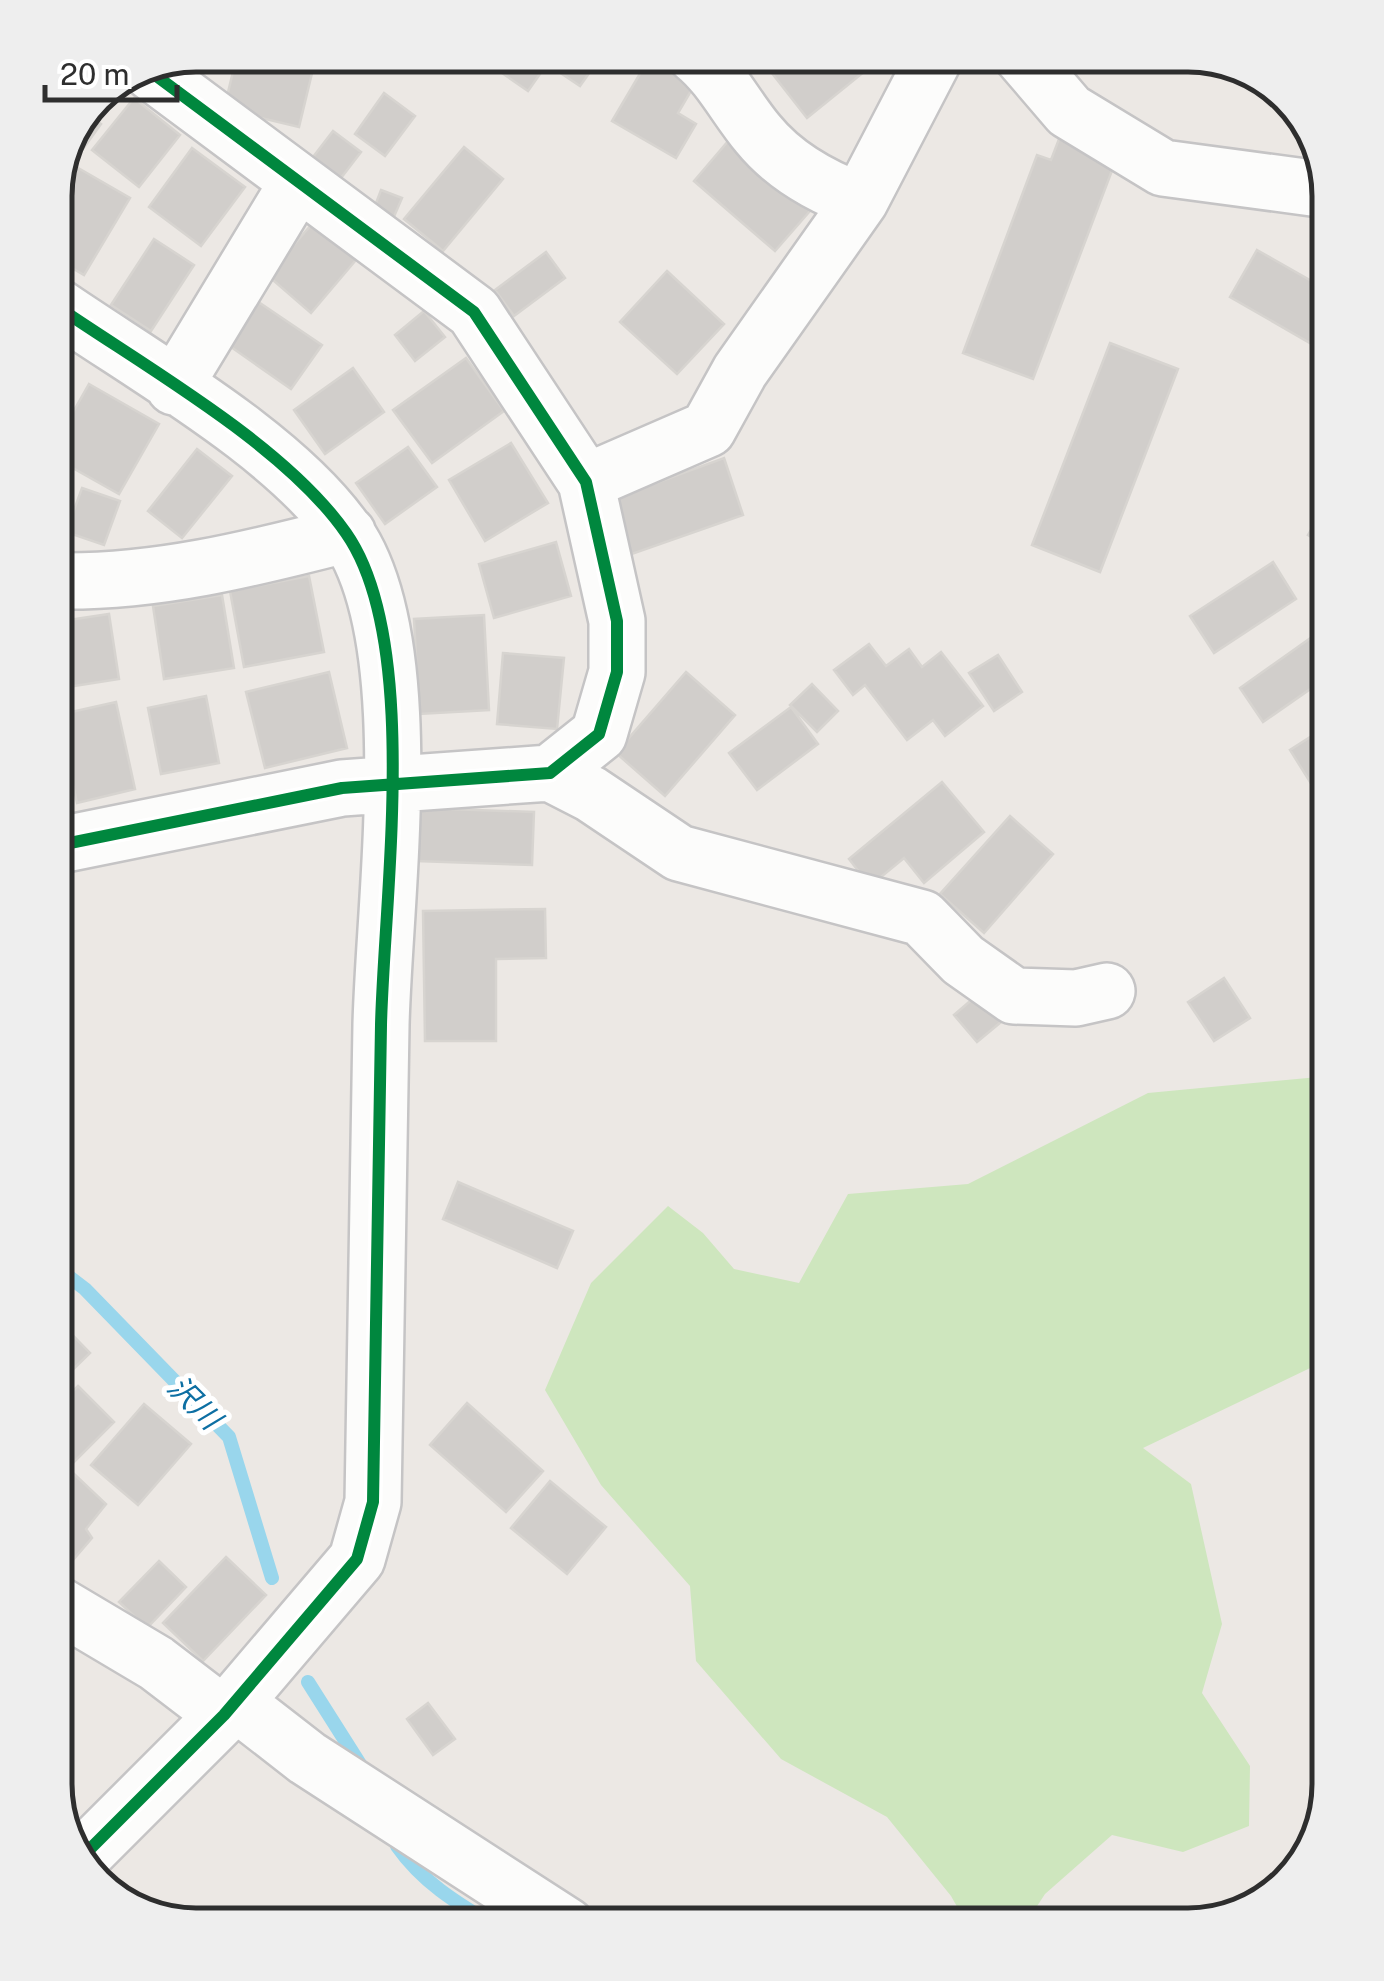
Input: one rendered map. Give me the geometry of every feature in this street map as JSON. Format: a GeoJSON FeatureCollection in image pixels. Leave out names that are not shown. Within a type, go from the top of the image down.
{"type":"FeatureCollection","features":[{"type":"Feature","properties":{"kind":"street"},"geometry":{"type":"LineString","coordinates":[[713,73],[760,138],[818,185],[860,201]]}},
{"type":"Feature","properties":{"kind":"street"},"geometry":{"type":"LineString","coordinates":[[586,482],[708,428],[740,371],[860,201],[927,73]]}},
{"type":"Feature","properties":{"kind":"street"},"geometry":{"type":"LineString","coordinates":[[1037,73],[1069,110],[1163,168],[1311,188]]}},
{"type":"Feature","properties":{"kind":"street"},"geometry":{"type":"LineString","coordinates":[[160,79],[358,222],[474,312],[586,482],[617,621],[617,672],[599,734],[550,772]]}},
{"type":"Feature","properties":{"kind":"street"},"geometry":{"type":"LineString","coordinates":[[174,387],[298,182]]}},
{"type":"Feature","properties":{"kind":"street"},"geometry":{"type":"LineString","coordinates":[[73,318],[290,468],[348,534],[373,592],[387,664],[392,782],[382,996],[373,1502],[357,1559],[230,1708],[90,1849]]}},
{"type":"Feature","properties":{"kind":"street"},"geometry":{"type":"LineString","coordinates":[[73,582],[227,565],[348,534]]}},
{"type":"Feature","properties":{"kind":"street"},"geometry":{"type":"LineString","coordinates":[[73,843],[392,782],[550,772],[592,794],[679,853],[922,918],[963,960],[1014,996],[1076,998],[1107,991]]}},
{"type":"Feature","properties":{"kind":"street"},"geometry":{"type":"LineString","coordinates":[[72,1613],[230,1708],[539,1908]]}},
{"type":"Feature","properties":{"kind":"green space"},"geometry":{"type":"Polygon","coordinates":[[[1312,1078],[1312,1367],[1143,1448],[1191,1484],[1222,1624],[1202,1693],[1250,1766],[1249,1826],[1183,1852],[1112,1835],[1045,1894],[1036,1908],[958,1908],[887,1817],[781,1759],[696,1661],[690,1586],[601,1485],[545,1390],[591,1283],[668,1206],[703,1233],[734,1269],[799,1283],[848,1194],[968,1184],[1148,1093],[1312,1078]]]}},
{"type":"Feature","properties":{"kind":"building"},"geometry":{"type":"Polygon","coordinates":[[[233,72],[312,72],[299,127],[224,109],[233,72]]]}},
{"type":"Feature","properties":{"kind":"building"},"geometry":{"type":"Polygon","coordinates":[[[503,72],[541,72],[528,91],[503,72]]]}},
{"type":"Feature","properties":{"kind":"building"},"geometry":{"type":"Polygon","coordinates":[[[560,72],[590,72],[580,86],[560,72]]]}},
{"type":"Feature","properties":{"kind":"building"},"geometry":{"type":"Polygon","coordinates":[[[641,72],[685,72],[698,79],[678,113],[696,124],[676,158],[612,121],[641,72]]]}},
{"type":"Feature","properties":{"kind":"building"},"geometry":{"type":"Polygon","coordinates":[[[771,73],[863,73],[807,118],[771,73]]]}},
{"type":"Feature","properties":{"kind":"building"},"geometry":{"type":"Polygon","coordinates":[[[384,93],[415,116],[385,156],[355,134],[384,93]]]}},
{"type":"Feature","properties":{"kind":"building"},"geometry":{"type":"Polygon","coordinates":[[[134,98],[180,135],[139,187],[92,150],[134,98]]]}},
{"type":"Feature","properties":{"kind":"building"},"geometry":{"type":"Polygon","coordinates":[[[98,122],[101,124],[82,150],[98,122]]]}},
{"type":"Feature","properties":{"kind":"building"},"geometry":{"type":"Polygon","coordinates":[[[333,131],[361,152],[341,178],[313,157],[333,131]]]}},
{"type":"Feature","properties":{"kind":"building"},"geometry":{"type":"Polygon","coordinates":[[[735,133],[817,203],[775,251],[694,181],[735,133]]]}},
{"type":"Feature","properties":{"kind":"building"},"geometry":{"type":"Polygon","coordinates":[[[1059,139],[1116,160],[1033,379],[963,353],[1037,155],[1051,160],[1059,139]]]}},
{"type":"Feature","properties":{"kind":"building"},"geometry":{"type":"Polygon","coordinates":[[[464,147],[503,179],[443,251],[404,219],[464,147]]]}},
{"type":"Feature","properties":{"kind":"building"},"geometry":{"type":"Polygon","coordinates":[[[192,148],[245,187],[201,246],[149,207],[192,148]]]}},
{"type":"Feature","properties":{"kind":"building"},"geometry":{"type":"Polygon","coordinates":[[[76,167],[130,198],[84,275],[73,269],[76,167]]]}},
{"type":"Feature","properties":{"kind":"building"},"geometry":{"type":"Polygon","coordinates":[[[381,190],[402,198],[393,219],[373,211],[381,190]]]}},
{"type":"Feature","properties":{"kind":"building"},"geometry":{"type":"Polygon","coordinates":[[[313,223],[356,260],[311,313],[267,275],[313,223]]]}},
{"type":"Feature","properties":{"kind":"building"},"geometry":{"type":"Polygon","coordinates":[[[154,239],[194,265],[151,331],[111,305],[154,239]]]}},
{"type":"Feature","properties":{"kind":"building"},"geometry":{"type":"Polygon","coordinates":[[[1257,250],[1312,281],[1312,344],[1230,297],[1257,250]]]}},
{"type":"Feature","properties":{"kind":"building"},"geometry":{"type":"Polygon","coordinates":[[[546,252],[565,278],[514,316],[495,290],[546,252]]]}},
{"type":"Feature","properties":{"kind":"building"},"geometry":{"type":"Polygon","coordinates":[[[667,271],[724,324],[677,374],[620,322],[667,271]]]}},
{"type":"Feature","properties":{"kind":"building"},"geometry":{"type":"Polygon","coordinates":[[[251,297],[322,345],[291,389],[221,340],[251,297]]]}},
{"type":"Feature","properties":{"kind":"building"},"geometry":{"type":"Polygon","coordinates":[[[424,311],[445,337],[415,361],[395,335],[424,311]]]}},
{"type":"Feature","properties":{"kind":"building"},"geometry":{"type":"Polygon","coordinates":[[[1110,343],[1178,369],[1100,572],[1032,545],[1110,343]]]}},
{"type":"Feature","properties":{"kind":"building"},"geometry":{"type":"Polygon","coordinates":[[[466,358],[504,411],[432,463],[393,410],[466,358]]]}},
{"type":"Feature","properties":{"kind":"building"},"geometry":{"type":"Polygon","coordinates":[[[353,368],[384,412],[325,454],[294,410],[353,368]]]}},
{"type":"Feature","properties":{"kind":"building"},"geometry":{"type":"Polygon","coordinates":[[[89,384],[159,424],[119,494],[73,468],[73,412],[89,384]]]}},
{"type":"Feature","properties":{"kind":"building"},"geometry":{"type":"Polygon","coordinates":[[[511,443],[548,503],[485,541],[449,480],[511,443]]]}},
{"type":"Feature","properties":{"kind":"building"},"geometry":{"type":"Polygon","coordinates":[[[408,447],[437,487],[385,524],[356,483],[408,447]]]}},
{"type":"Feature","properties":{"kind":"building"},"geometry":{"type":"Polygon","coordinates":[[[197,449],[232,476],[182,538],[148,511],[197,449]]]}},
{"type":"Feature","properties":{"kind":"building"},"geometry":{"type":"Polygon","coordinates":[[[724,458],[743,515],[629,555],[609,500],[724,458]]]}},
{"type":"Feature","properties":{"kind":"building"},"geometry":{"type":"Polygon","coordinates":[[[82,488],[120,501],[104,545],[73,534],[73,513],[82,488]]]}},
{"type":"Feature","properties":{"kind":"building"},"geometry":{"type":"Polygon","coordinates":[[[556,542],[571,596],[494,618],[479,564],[556,542]]]}},
{"type":"Feature","properties":{"kind":"building"},"geometry":{"type":"Polygon","coordinates":[[[1273,562],[1296,599],[1214,653],[1190,616],[1273,562]]]}},
{"type":"Feature","properties":{"kind":"building"},"geometry":{"type":"Polygon","coordinates":[[[309,576],[324,652],[244,667],[230,591],[309,576]]]}},
{"type":"Feature","properties":{"kind":"building"},"geometry":{"type":"Polygon","coordinates":[[[222,595],[234,668],[164,679],[153,606],[222,595]]]}},
{"type":"Feature","properties":{"kind":"building"},"geometry":{"type":"Polygon","coordinates":[[[109,614],[119,679],[73,686],[73,619],[109,614]]]}},
{"type":"Feature","properties":{"kind":"building"},"geometry":{"type":"Polygon","coordinates":[[[484,615],[489,710],[419,714],[414,619],[484,615]]]}},
{"type":"Feature","properties":{"kind":"building"},"geometry":{"type":"Polygon","coordinates":[[[1312,637],[1312,688],[1263,722],[1240,688],[1312,637]]]}},
{"type":"Feature","properties":{"kind":"building"},"geometry":{"type":"Polygon","coordinates":[[[869,644],[886,666],[909,649],[922,667],[941,652],[983,706],[945,736],[933,720],[907,740],[865,685],[853,695],[834,670],[869,644]]]}},
{"type":"Feature","properties":{"kind":"building"},"geometry":{"type":"Polygon","coordinates":[[[503,653],[564,658],[557,729],[497,724],[503,653]]]}},
{"type":"Feature","properties":{"kind":"building"},"geometry":{"type":"Polygon","coordinates":[[[998,655],[1022,692],[994,711],[969,673],[998,655]]]}},
{"type":"Feature","properties":{"kind":"building"},"geometry":{"type":"Polygon","coordinates":[[[329,672],[347,748],[265,768],[246,692],[329,672]]]}},
{"type":"Feature","properties":{"kind":"building"},"geometry":{"type":"Polygon","coordinates":[[[686,672],[735,715],[665,796],[616,753],[686,672]]]}},
{"type":"Feature","properties":{"kind":"building"},"geometry":{"type":"Polygon","coordinates":[[[812,684],[838,711],[817,732],[790,705],[812,684]]]}},
{"type":"Feature","properties":{"kind":"building"},"geometry":{"type":"Polygon","coordinates":[[[206,696],[219,763],[161,774],[148,708],[206,696]]]}},
{"type":"Feature","properties":{"kind":"building"},"geometry":{"type":"Polygon","coordinates":[[[116,702],[135,789],[77,803],[73,783],[73,712],[116,702]]]}},
{"type":"Feature","properties":{"kind":"building"},"geometry":{"type":"Polygon","coordinates":[[[791,707],[818,744],[757,790],[729,753],[791,707]]]}},
{"type":"Feature","properties":{"kind":"building"},"geometry":{"type":"Polygon","coordinates":[[[1312,736],[1312,785],[1290,750],[1312,736]]]}},
{"type":"Feature","properties":{"kind":"building"},"geometry":{"type":"Polygon","coordinates":[[[942,782],[984,832],[924,883],[904,858],[870,886],[849,859],[942,782]]]}},
{"type":"Feature","properties":{"kind":"building"},"geometry":{"type":"Polygon","coordinates":[[[420,808],[534,812],[532,865],[417,861],[420,808]]]}},
{"type":"Feature","properties":{"kind":"building"},"geometry":{"type":"Polygon","coordinates":[[[1010,816],[1053,854],[984,933],[940,894],[1010,816]]]}},
{"type":"Feature","properties":{"kind":"building"},"geometry":{"type":"Polygon","coordinates":[[[545,909],[546,958],[496,959],[496,1041],[425,1041],[423,911],[545,909]]]}},
{"type":"Feature","properties":{"kind":"building"},"geometry":{"type":"Polygon","coordinates":[[[1224,978],[1250,1018],[1214,1041],[1188,1002],[1224,978]]]}},
{"type":"Feature","properties":{"kind":"building"},"geometry":{"type":"Polygon","coordinates":[[[983,990],[1007,1017],[977,1042],[954,1015],[983,990]]]}},
{"type":"Feature","properties":{"kind":"building"},"geometry":{"type":"Polygon","coordinates":[[[458,1182],[573,1231],[557,1268],[443,1219],[458,1182]]]}},
{"type":"Feature","properties":{"kind":"building"},"geometry":{"type":"Polygon","coordinates":[[[72,1335],[90,1353],[72,1370],[72,1335]]]}},
{"type":"Feature","properties":{"kind":"building"},"geometry":{"type":"Polygon","coordinates":[[[78,1386],[114,1422],[72,1464],[72,1392],[78,1386]]]}},
{"type":"Feature","properties":{"kind":"building"},"geometry":{"type":"Polygon","coordinates":[[[467,1403],[543,1471],[506,1512],[430,1445],[467,1403]]]}},
{"type":"Feature","properties":{"kind":"building"},"geometry":{"type":"Polygon","coordinates":[[[144,1404],[191,1444],[138,1505],[91,1465],[144,1404]]]}},
{"type":"Feature","properties":{"kind":"building"},"geometry":{"type":"Polygon","coordinates":[[[72,1474],[106,1504],[86,1529],[92,1538],[72,1561],[72,1474]]]}},
{"type":"Feature","properties":{"kind":"building"},"geometry":{"type":"Polygon","coordinates":[[[550,1481],[606,1527],[567,1574],[511,1528],[550,1481]]]}},
{"type":"Feature","properties":{"kind":"building"},"geometry":{"type":"Polygon","coordinates":[[[226,1557],[266,1595],[203,1661],[163,1623],[226,1557]]]}},
{"type":"Feature","properties":{"kind":"building"},"geometry":{"type":"Polygon","coordinates":[[[159,1561],[186,1587],[147,1628],[119,1602],[159,1561]]]}},
{"type":"Feature","properties":{"kind":"building"},"geometry":{"type":"Polygon","coordinates":[[[428,1703],[455,1739],[433,1755],[407,1719],[428,1703]]]}},
{"type":"Feature","properties":{"kind":"waterway","name":"沢川"},"geometry":{"type":"LineString","coordinates":[[72,1279],[229,1437],[272,1578]]}},
{"type":"Feature","properties":{"kind":"waterway","name":"沢川"},"geometry":{"type":"LineString","coordinates":[[308,1682],[365,1772]]}},
{"type":"Feature","properties":{"kind":"waterway","name":"沢川"},"geometry":{"type":"LineString","coordinates":[[397,1846],[429,1882],[467,1908]]}},
{"type":"Feature","properties":{"kind":"cycle path"},"geometry":{"type":"LineString","coordinates":[[73,842],[342,788],[550,773],[599,734],[617,672],[617,621],[586,482],[474,312],[160,79]]}},
{"type":"Feature","properties":{"kind":"cycle path"},"geometry":{"type":"LineString","coordinates":[[73,317],[251,439],[320,500],[346,533],[369,580],[384,637],[393,771],[381,1025],[373,1502],[357,1559],[224,1715],[90,1849]]}}]}
